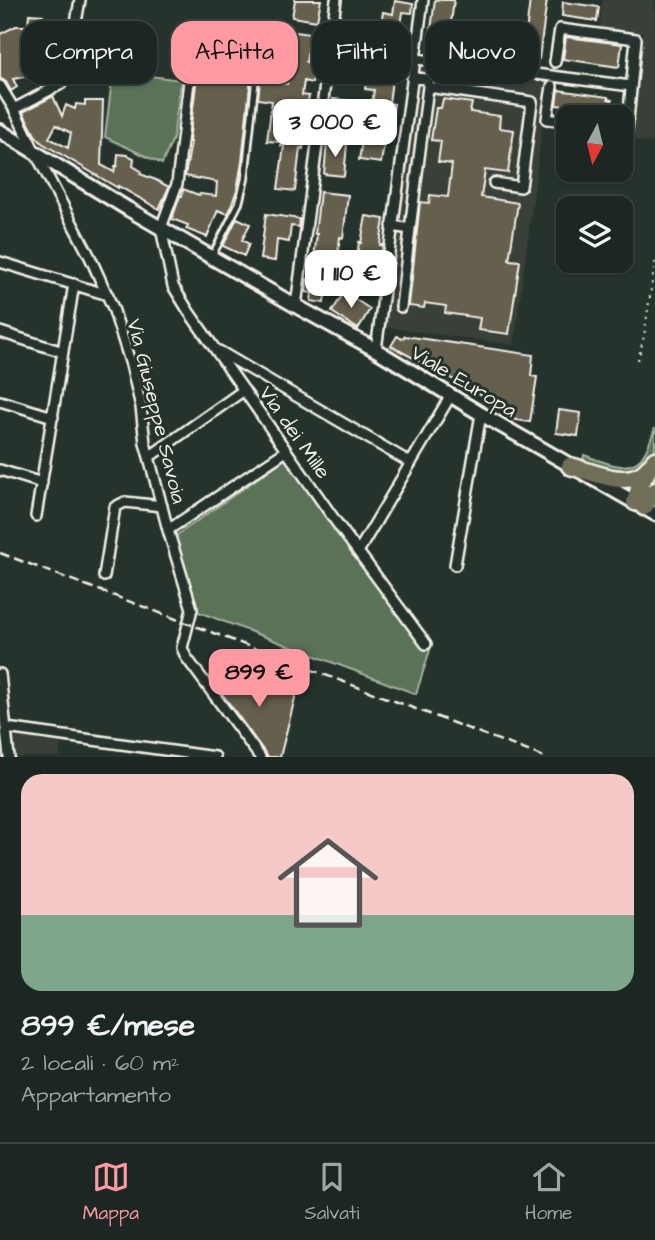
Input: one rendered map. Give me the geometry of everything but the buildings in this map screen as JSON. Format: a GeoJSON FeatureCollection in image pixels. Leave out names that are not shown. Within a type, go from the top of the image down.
{"type":"FeatureCollection","features":[{"type":"Feature","properties":{"kind":"highway"},"geometry":{"type":"LineString","coordinates":[[570,466],[622,479],[638,476],[651,465]]}},
{"type":"Feature","properties":{"kind":"highway"},"geometry":{"type":"LineString","coordinates":[[645,507],[641,483],[651,465]]}},
{"type":"Feature","properties":{"kind":"highway"},"geometry":{"type":"LineString","coordinates":[[645,507],[655,491]]}},
{"type":"Feature","properties":{"kind":"main road","name":"Viale Europa"},"geometry":{"type":"LineString","coordinates":[[0,131],[161,228],[645,507]]}},
{"type":"Feature","properties":{"kind":"street"},"geometry":{"type":"LineString","coordinates":[[14,109],[61,84],[68,67],[80,0]]}},
{"type":"Feature","properties":{"kind":"street"},"geometry":{"type":"LineString","coordinates":[[333,21],[336,0]]}},
{"type":"Feature","properties":{"kind":"street"},"geometry":{"type":"LineString","coordinates":[[376,350],[423,0]]}},
{"type":"Feature","properties":{"kind":"street"},"geometry":{"type":"LineString","coordinates":[[555,62],[560,29],[636,39],[629,105]]}},
{"type":"Feature","properties":{"kind":"street"},"geometry":{"type":"LineString","coordinates":[[411,58],[631,86]]}},
{"type":"Feature","properties":{"kind":"street"},"geometry":{"type":"LineString","coordinates":[[401,307],[429,79],[412,78]]}},
{"type":"Feature","properties":{"kind":"street"},"geometry":{"type":"LineString","coordinates":[[161,228],[177,184],[189,84]]}},
{"type":"Feature","properties":{"kind":"street"},"geometry":{"type":"LineString","coordinates":[[296,306],[325,84]]}},
{"type":"Feature","properties":{"kind":"street","name":"Via Giuseppe Savoia"},"geometry":{"type":"LineString","coordinates":[[0,86],[90,257],[107,295],[131,365],[141,407],[145,443],[192,609],[182,648],[260,757]]}},
{"type":"Feature","properties":{"kind":"street"},"geometry":{"type":"LineString","coordinates":[[552,86],[547,119],[556,120]]}},
{"type":"Feature","properties":{"kind":"street"},"geometry":{"type":"LineString","coordinates":[[428,87],[532,102],[521,187],[494,183]]}},
{"type":"Feature","properties":{"kind":"street"},"geometry":{"type":"LineString","coordinates":[[391,226],[410,229]]}},
{"type":"Feature","properties":{"kind":"street","name":"Via dei Mille"},"geometry":{"type":"LineString","coordinates":[[161,228],[173,286],[286,451],[426,644]]}},
{"type":"Feature","properties":{"kind":"street"},"geometry":{"type":"LineString","coordinates":[[0,262],[107,295]]}},
{"type":"Feature","properties":{"kind":"street"},"geometry":{"type":"LineString","coordinates":[[36,516],[74,284]]}},
{"type":"Feature","properties":{"kind":"street"},"geometry":{"type":"LineString","coordinates":[[0,332],[63,352]]}},
{"type":"Feature","properties":{"kind":"street"},"geometry":{"type":"LineString","coordinates":[[215,349],[411,463]]}},
{"type":"Feature","properties":{"kind":"street"},"geometry":{"type":"LineString","coordinates":[[149,457],[244,390]]}},
{"type":"Feature","properties":{"kind":"street"},"geometry":{"type":"LineString","coordinates":[[358,552],[451,395]]}},
{"type":"Feature","properties":{"kind":"street"},"geometry":{"type":"LineString","coordinates":[[0,401],[53,417]]}},
{"type":"Feature","properties":{"kind":"street"},"geometry":{"type":"LineString","coordinates":[[455,565],[481,414]]}},
{"type":"Feature","properties":{"kind":"street"},"geometry":{"type":"LineString","coordinates":[[168,530],[286,451]]}},
{"type":"Feature","properties":{"kind":"street"},"geometry":{"type":"LineString","coordinates":[[0,470],[42,483]]}},
{"type":"Feature","properties":{"kind":"street"},"geometry":{"type":"LineString","coordinates":[[104,576],[116,507],[125,502],[162,506]]}},
{"type":"Feature","properties":{"kind":"street"},"geometry":{"type":"LineString","coordinates":[[0,674],[9,757]]}},
{"type":"Feature","properties":{"kind":"street"},"geometry":{"type":"LineString","coordinates":[[6,728],[215,757]]}},
{"type":"Feature","properties":{"kind":"lane"},"geometry":{"type":"LineString","coordinates":[[211,257],[239,203],[245,179],[255,84]]}},
{"type":"Feature","properties":{"kind":"path"},"geometry":{"type":"LineString","coordinates":[[638,360],[655,261]]}},
{"type":"Feature","properties":{"kind":"shaded area"},"geometry":{"type":"Polygon","coordinates":[[[603,0],[655,0],[655,143],[634,140],[634,107],[643,33],[599,27],[603,0]]]}},
{"type":"Feature","properties":{"kind":"shaded area"},"geometry":{"type":"Polygon","coordinates":[[[419,67],[425,68],[425,84],[548,83],[514,345],[384,327],[419,67]]]}},
{"type":"Feature","properties":{"kind":"shaded area"},"geometry":{"type":"Polygon","coordinates":[[[10,736],[61,743],[59,757],[13,757],[10,736]]]}},
{"type":"Feature","properties":{"kind":"green space"},"geometry":{"type":"Polygon","coordinates":[[[157,77],[171,79],[171,84],[180,84],[173,139],[162,164],[105,137],[111,84],[157,84],[157,77]]]}},
{"type":"Feature","properties":{"kind":"green space"},"geometry":{"type":"Polygon","coordinates":[[[655,428],[655,453],[637,472],[613,473],[583,460],[584,455],[616,465],[632,465],[644,454],[655,428]]]}},
{"type":"Feature","properties":{"kind":"green space"},"geometry":{"type":"Polygon","coordinates":[[[285,459],[381,590],[430,650],[416,694],[196,611],[177,535],[285,459]]]}},
{"type":"Feature","properties":{"kind":"railway"},"geometry":{"type":"LineString","coordinates":[[0,553],[544,757]]}}]}
